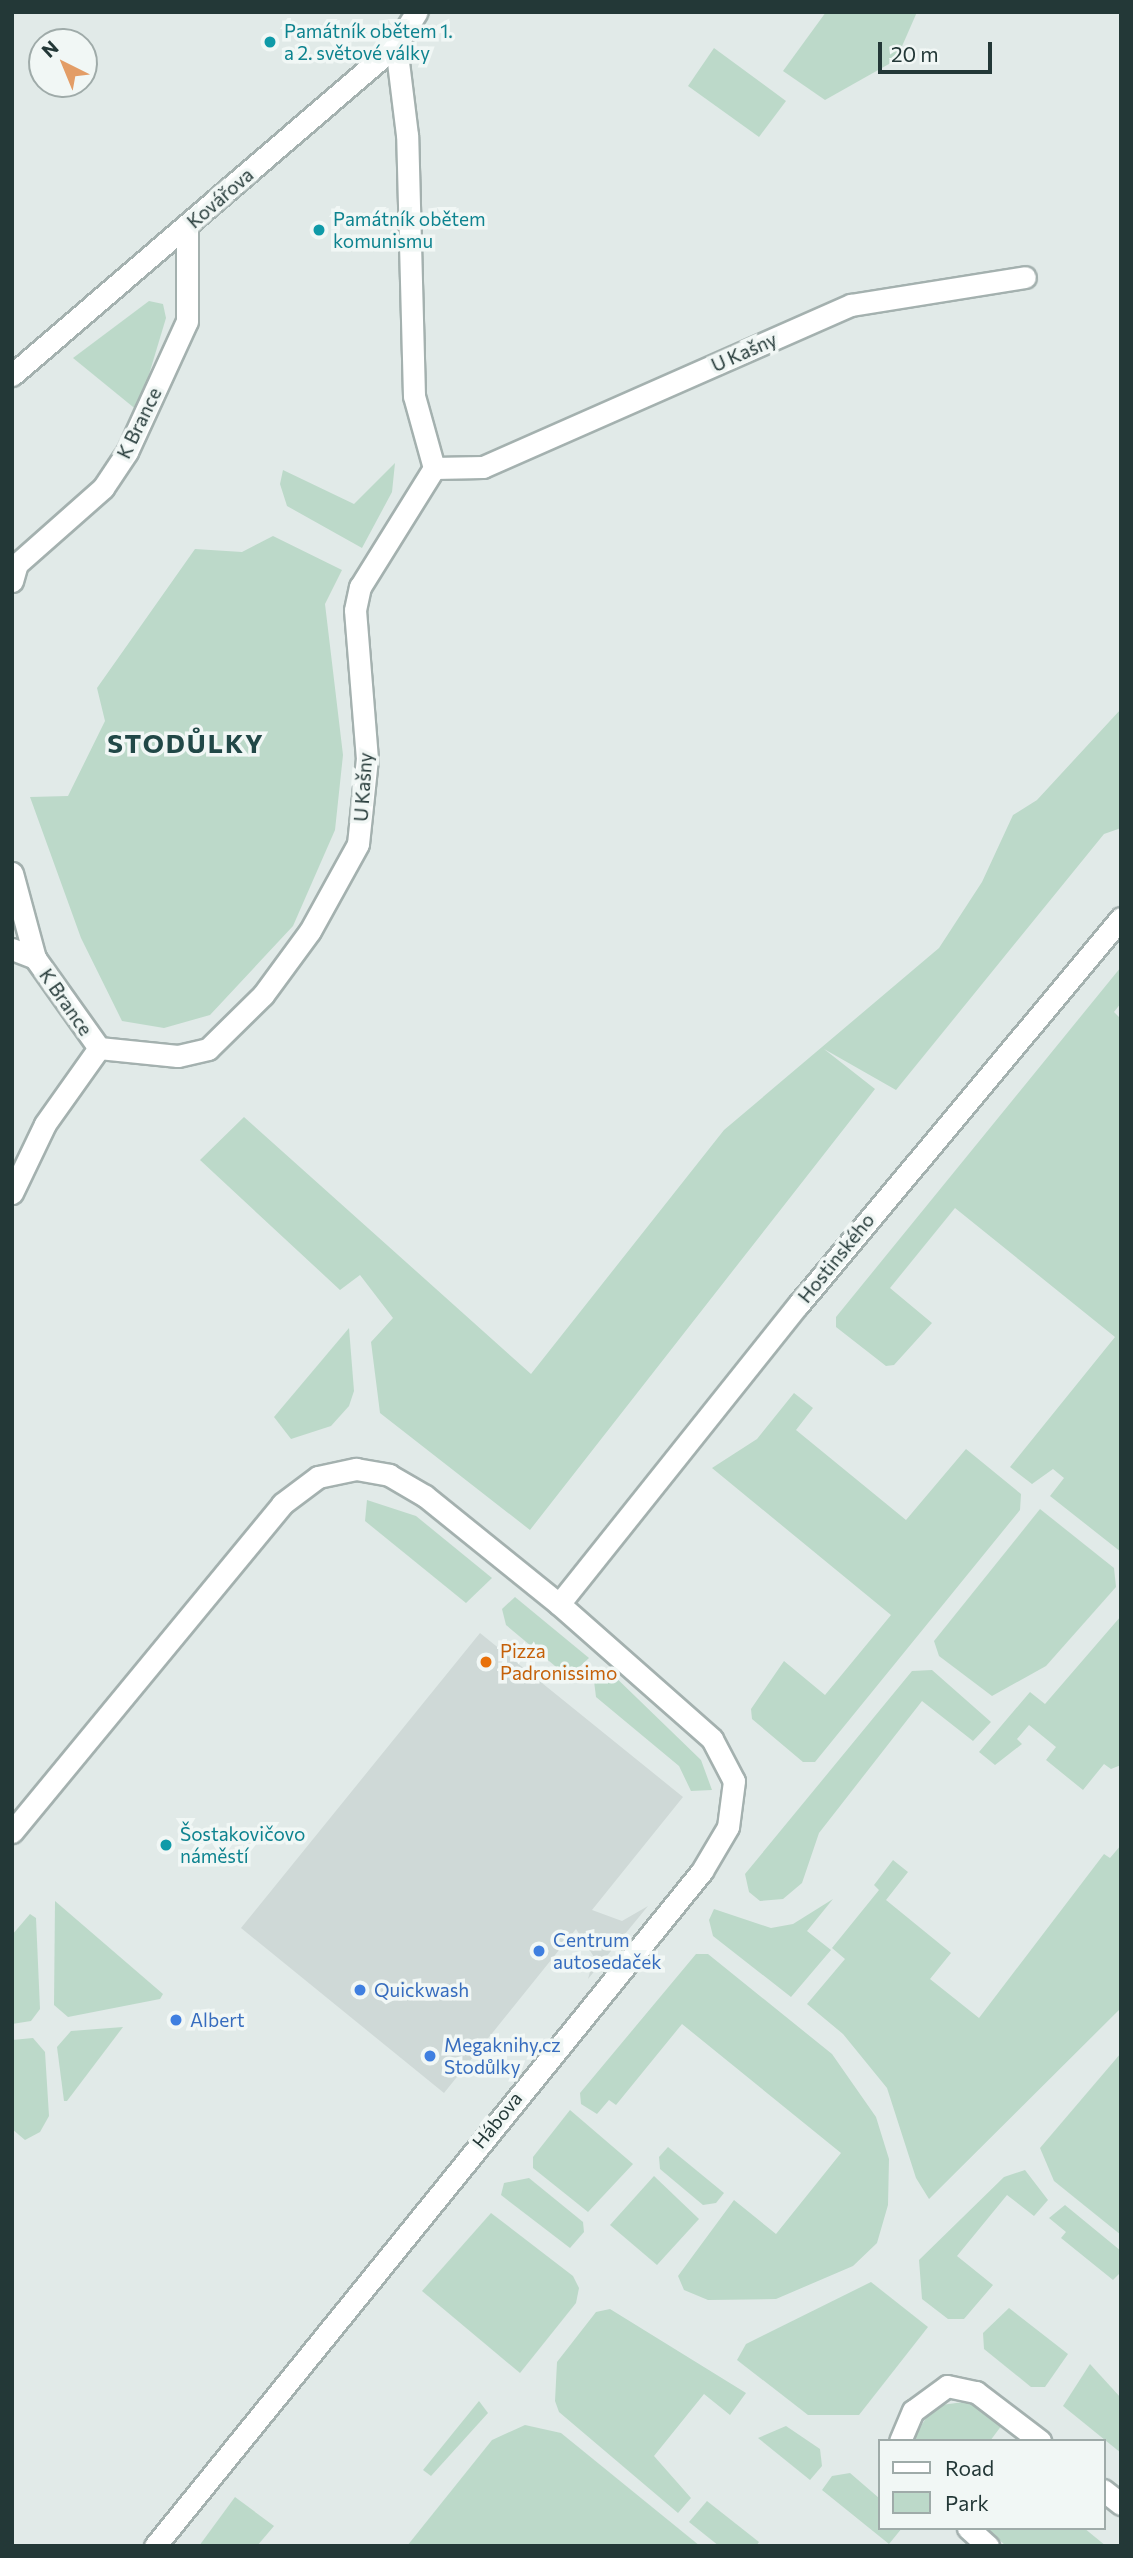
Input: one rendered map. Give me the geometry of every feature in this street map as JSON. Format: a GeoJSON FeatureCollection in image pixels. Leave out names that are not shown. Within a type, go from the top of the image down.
{"type":"FeatureCollection","features":[{"type":"Feature","properties":{"kind":"street","name":"Kovářova"},"geometry":{"type":"LineString","coordinates":[[12,374],[187,227],[396,45],[417,12]]}},
{"type":"Feature","properties":{"kind":"street"},"geometry":{"type":"LineString","coordinates":[[396,45],[407,135],[414,396],[434,468]]}},
{"type":"Feature","properties":{"kind":"street","name":"K Brance"},"geometry":{"type":"LineString","coordinates":[[12,581],[17,564],[103,488],[127,452],[187,321],[187,227]]}},
{"type":"Feature","properties":{"kind":"street","name":"U Kašny"},"geometry":{"type":"LineString","coordinates":[[99,1048],[178,1056],[208,1049],[263,995],[338,889],[358,844],[366,801],[358,599],[434,468],[483,467],[850,305],[1025,276]]}},
{"type":"Feature","properties":{"kind":"street","name":"K Brance"},"geometry":{"type":"LineString","coordinates":[[12,873],[36,958],[99,1048],[44,1124],[12,1193]]}},
{"type":"Feature","properties":{"kind":"street","name":"Hostinského"},"geometry":{"type":"LineString","coordinates":[[559,1604],[1121,918]]}},
{"type":"Feature","properties":{"kind":"street"},"geometry":{"type":"LineString","coordinates":[[12,949],[36,958]]}},
{"type":"Feature","properties":{"kind":"street"},"geometry":{"type":"LineString","coordinates":[[17,1826],[282,1504],[318,1477],[356,1468],[389,1475],[559,1604]]}},
{"type":"Feature","properties":{"kind":"street","name":"Hábova"},"geometry":{"type":"LineString","coordinates":[[155,2546],[702,1871],[729,1826],[734,1780],[712,1739],[559,1604]]}},
{"type":"Feature","properties":{"kind":"street"},"geometry":{"type":"LineString","coordinates":[[901,2439],[913,2411],[947,2386],[976,2392],[1038,2439]]}},
{"type":"Feature","properties":{"kind":"street"},"geometry":{"type":"LineString","coordinates":[[1105,2492],[1121,2504]]}},
{"type":"Feature","properties":{"kind":"street"},"geometry":{"type":"LineString","coordinates":[[970,2530],[988,2546]]}},
{"type":"Feature","properties":{"kind":"shaded area"},"geometry":{"type":"Polygon","coordinates":[[[480,1633],[683,1797],[592,1910],[622,1921],[648,1906],[588,1979],[594,1957],[576,1929],[444,2093],[241,1928],[480,1633]]]}},
{"type":"Feature","properties":{"kind":"green space"},"geometry":{"type":"Polygon","coordinates":[[[826,12],[917,12],[896,60],[825,100],[783,71],[826,12]]]}},
{"type":"Feature","properties":{"kind":"green space"},"geometry":{"type":"Polygon","coordinates":[[[714,48],[786,101],[759,137],[688,86],[714,48]]]}},
{"type":"Feature","properties":{"kind":"green space"},"geometry":{"type":"Polygon","coordinates":[[[149,301],[163,304],[166,318],[138,411],[73,358],[149,301]]]}},
{"type":"Feature","properties":{"kind":"green space"},"geometry":{"type":"Polygon","coordinates":[[[395,463],[392,492],[362,548],[287,506],[280,484],[283,470],[354,504],[395,463]]]}},
{"type":"Feature","properties":{"kind":"green space"},"geometry":{"type":"Polygon","coordinates":[[[273,536],[342,570],[325,604],[343,755],[335,830],[293,926],[210,1015],[164,1028],[122,1021],[81,938],[30,797],[68,796],[105,721],[97,688],[195,549],[242,552],[273,536]]]}},
{"type":"Feature","properties":{"kind":"green space"},"geometry":{"type":"Polygon","coordinates":[[[1121,709],[1121,828],[1104,834],[896,1090],[824,1049],[875,1089],[530,1530],[380,1413],[371,1342],[393,1318],[360,1275],[340,1290],[200,1160],[244,1117],[531,1374],[724,1130],[939,948],[982,882],[1013,815],[1037,800],[1121,709]]]}},
{"type":"Feature","properties":{"kind":"green space"},"geometry":{"type":"Polygon","coordinates":[[[1121,967],[1121,1003],[1114,1012],[1121,1019],[1121,1552],[1050,1496],[1064,1478],[1053,1469],[1032,1484],[1010,1467],[1115,1337],[955,1208],[890,1288],[932,1323],[894,1365],[886,1366],[836,1327],[836,1317],[1121,967]]]}},
{"type":"Feature","properties":{"kind":"green space"},"geometry":{"type":"Polygon","coordinates":[[[349,1328],[354,1391],[349,1406],[331,1426],[291,1439],[274,1417],[349,1328]]]}},
{"type":"Feature","properties":{"kind":"green space"},"geometry":{"type":"Polygon","coordinates":[[[794,1393],[813,1408],[796,1430],[906,1520],[966,1449],[1021,1494],[1020,1510],[815,1762],[803,1762],[752,1719],[751,1709],[784,1661],[825,1695],[891,1615],[712,1468],[757,1439],[794,1393]]]}},
{"type":"Feature","properties":{"kind":"green space"},"geometry":{"type":"Polygon","coordinates":[[[367,1500],[416,1516],[492,1578],[466,1603],[365,1521],[367,1500]]]}},
{"type":"Feature","properties":{"kind":"green space"},"geometry":{"type":"Polygon","coordinates":[[[1040,1509],[1114,1568],[1116,1587],[1046,1666],[992,1696],[939,1656],[934,1641],[1040,1509]]]}},
{"type":"Feature","properties":{"kind":"green space"},"geometry":{"type":"Polygon","coordinates":[[[515,1597],[589,1658],[575,1671],[561,1671],[506,1625],[502,1609],[515,1597]]]}},
{"type":"Feature","properties":{"kind":"green space"},"geometry":{"type":"Polygon","coordinates":[[[1121,1616],[1121,1765],[1111,1769],[1104,1764],[1083,1790],[1046,1760],[1056,1747],[1029,1725],[1017,1739],[1022,1744],[995,1765],[979,1752],[1030,1692],[1045,1704],[1121,1616]]]}},
{"type":"Feature","properties":{"kind":"green space"},"geometry":{"type":"Polygon","coordinates":[[[606,1668],[701,1760],[712,1790],[691,1791],[679,1766],[596,1697],[594,1681],[606,1668]]]}},
{"type":"Feature","properties":{"kind":"green space"},"geometry":{"type":"Polygon","coordinates":[[[932,1670],[991,1722],[973,1741],[922,1701],[819,1833],[802,1883],[783,1899],[760,1901],[749,1892],[745,1874],[912,1671],[932,1670]]]}},
{"type":"Feature","properties":{"kind":"green space"},"geometry":{"type":"Polygon","coordinates":[[[1121,1845],[1121,2008],[929,2199],[916,2178],[887,2088],[843,2034],[807,2004],[845,1959],[832,1948],[879,1890],[874,1885],[893,1860],[908,1872],[886,1900],[951,1953],[930,1979],[979,2018],[1104,1854],[1110,1858],[1121,1845]]]}},
{"type":"Feature","properties":{"kind":"green space"},"geometry":{"type":"Polygon","coordinates":[[[833,1899],[807,1931],[831,1950],[791,1997],[713,1936],[709,1920],[714,1909],[771,1928],[793,1924],[833,1899]]]}},
{"type":"Feature","properties":{"kind":"green space"},"geometry":{"type":"Polygon","coordinates":[[[55,1901],[163,1994],[160,1999],[68,2017],[54,2005],[55,1901]]]}},
{"type":"Feature","properties":{"kind":"green space"},"geometry":{"type":"Polygon","coordinates":[[[30,1914],[36,1918],[40,2009],[31,2021],[12,2024],[12,1935],[30,1914]]]}},
{"type":"Feature","properties":{"kind":"green space"},"geometry":{"type":"Polygon","coordinates":[[[696,1954],[708,1954],[832,2054],[876,2117],[889,2159],[888,2205],[877,2243],[853,2266],[776,2299],[708,2300],[684,2290],[678,2276],[734,2200],[776,2234],[841,2153],[682,2024],[616,2105],[609,2100],[597,2114],[581,2104],[580,2093],[696,1954]]]}},
{"type":"Feature","properties":{"kind":"green space"},"geometry":{"type":"Polygon","coordinates":[[[123,2027],[67,2101],[64,2101],[57,2047],[71,2031],[123,2027]]]}},
{"type":"Feature","properties":{"kind":"green space"},"geometry":{"type":"Polygon","coordinates":[[[33,2038],[45,2052],[49,2116],[40,2132],[25,2140],[12,2129],[12,2040],[33,2038]]]}},
{"type":"Feature","properties":{"kind":"green space"},"geometry":{"type":"Polygon","coordinates":[[[1121,2053],[1121,2235],[1054,2181],[1040,2148],[1121,2053]]]}},
{"type":"Feature","properties":{"kind":"green space"},"geometry":{"type":"Polygon","coordinates":[[[570,2110],[633,2164],[588,2212],[533,2168],[533,2157],[570,2110]]]}},
{"type":"Feature","properties":{"kind":"green space"},"geometry":{"type":"Polygon","coordinates":[[[668,2147],[724,2193],[716,2203],[703,2205],[660,2169],[659,2157],[668,2147]]]}},
{"type":"Feature","properties":{"kind":"green space"},"geometry":{"type":"Polygon","coordinates":[[[1025,2170],[1048,2200],[1034,2216],[1007,2195],[957,2256],[993,2285],[964,2319],[948,2319],[922,2299],[919,2260],[1004,2177],[1025,2170]]]}},
{"type":"Feature","properties":{"kind":"green space"},"geometry":{"type":"Polygon","coordinates":[[[654,2176],[699,2219],[657,2265],[610,2225],[654,2176]]]}},
{"type":"Feature","properties":{"kind":"green space"},"geometry":{"type":"Polygon","coordinates":[[[529,2178],[583,2222],[584,2232],[570,2248],[501,2195],[504,2183],[529,2178]]]}},
{"type":"Feature","properties":{"kind":"green space"},"geometry":{"type":"Polygon","coordinates":[[[1065,2205],[1121,2251],[1121,2272],[1113,2280],[1061,2238],[1066,2232],[1049,2218],[1065,2205]]]}},
{"type":"Feature","properties":{"kind":"green space"},"geometry":{"type":"Polygon","coordinates":[[[491,2213],[573,2276],[579,2288],[576,2303],[520,2373],[422,2291],[491,2213]]]}},
{"type":"Feature","properties":{"kind":"green space"},"geometry":{"type":"Polygon","coordinates":[[[871,2282],[928,2327],[859,2415],[808,2415],[737,2360],[746,2344],[871,2282]]]}},
{"type":"Feature","properties":{"kind":"green space"},"geometry":{"type":"Polygon","coordinates":[[[1009,2308],[1068,2354],[1045,2387],[1031,2387],[984,2349],[983,2333],[1009,2308]]]}},
{"type":"Feature","properties":{"kind":"green space"},"geometry":{"type":"Polygon","coordinates":[[[610,2309],[746,2393],[730,2415],[704,2394],[654,2456],[691,2498],[678,2513],[559,2412],[555,2401],[557,2362],[596,2312],[610,2309]]]}},
{"type":"Feature","properties":{"kind":"green space"},"geometry":{"type":"Polygon","coordinates":[[[1090,2364],[1121,2398],[1121,2453],[1105,2439],[1063,2406],[1090,2364]]]}},
{"type":"Feature","properties":{"kind":"green space"},"geometry":{"type":"Polygon","coordinates":[[[479,2401],[488,2413],[431,2476],[423,2470],[479,2401]]]}},
{"type":"Feature","properties":{"kind":"green space"},"geometry":{"type":"Polygon","coordinates":[[[971,2401],[1002,2425],[992,2439],[912,2439],[934,2406],[971,2401]]]}},
{"type":"Feature","properties":{"kind":"green space"},"geometry":{"type":"Polygon","coordinates":[[[525,2425],[561,2433],[700,2546],[407,2546],[492,2440],[525,2425]]]}},
{"type":"Feature","properties":{"kind":"green space"},"geometry":{"type":"Polygon","coordinates":[[[786,2426],[820,2449],[822,2466],[810,2480],[758,2438],[786,2426]]]}},
{"type":"Feature","properties":{"kind":"green space"},"geometry":{"type":"Polygon","coordinates":[[[850,2473],[878,2497],[878,2530],[900,2530],[889,2544],[822,2490],[832,2476],[850,2473]]]}},
{"type":"Feature","properties":{"kind":"green space"},"geometry":{"type":"Polygon","coordinates":[[[235,2497],[274,2526],[257,2546],[199,2546],[235,2497]]]}},
{"type":"Feature","properties":{"kind":"green space"},"geometry":{"type":"Polygon","coordinates":[[[707,2501],[759,2542],[756,2546],[719,2546],[689,2522],[707,2501]]]}},
{"type":"Feature","properties":{"kind":"green space"},"geometry":{"type":"Polygon","coordinates":[[[988,2530],[1086,2530],[1106,2546],[1006,2546],[988,2530]]]}},
{"type":"Feature","properties":{"kind":"place","name":"Památník obětem 1. a 2. světové války"},"geometry":{"type":"Point","coordinates":[270,42]}},
{"type":"Feature","properties":{"kind":"place","name":"Památník obětem komunismu"},"geometry":{"type":"Point","coordinates":[319,230]}},
{"type":"Feature","properties":{"kind":"place","name":"Pizza Padronissimo"},"geometry":{"type":"Point","coordinates":[486,1662]}},
{"type":"Feature","properties":{"kind":"place","name":"Šostakovičovo náměstí"},"geometry":{"type":"Point","coordinates":[166,1845]}},
{"type":"Feature","properties":{"kind":"place","name":"Centrum autosedaček"},"geometry":{"type":"Point","coordinates":[539,1951]}},
{"type":"Feature","properties":{"kind":"place","name":"Quickwash"},"geometry":{"type":"Point","coordinates":[360,1990]}},
{"type":"Feature","properties":{"kind":"place","name":"Albert"},"geometry":{"type":"Point","coordinates":[176,2020]}},
{"type":"Feature","properties":{"kind":"place","name":"Megaknihy.cz Stodůlky"},"geometry":{"type":"Point","coordinates":[430,2056]}},
{"type":"Feature","properties":{"kind":"district","name":"STODŮLKY"},"geometry":{"type":"Point","coordinates":[186,743]}}]}
